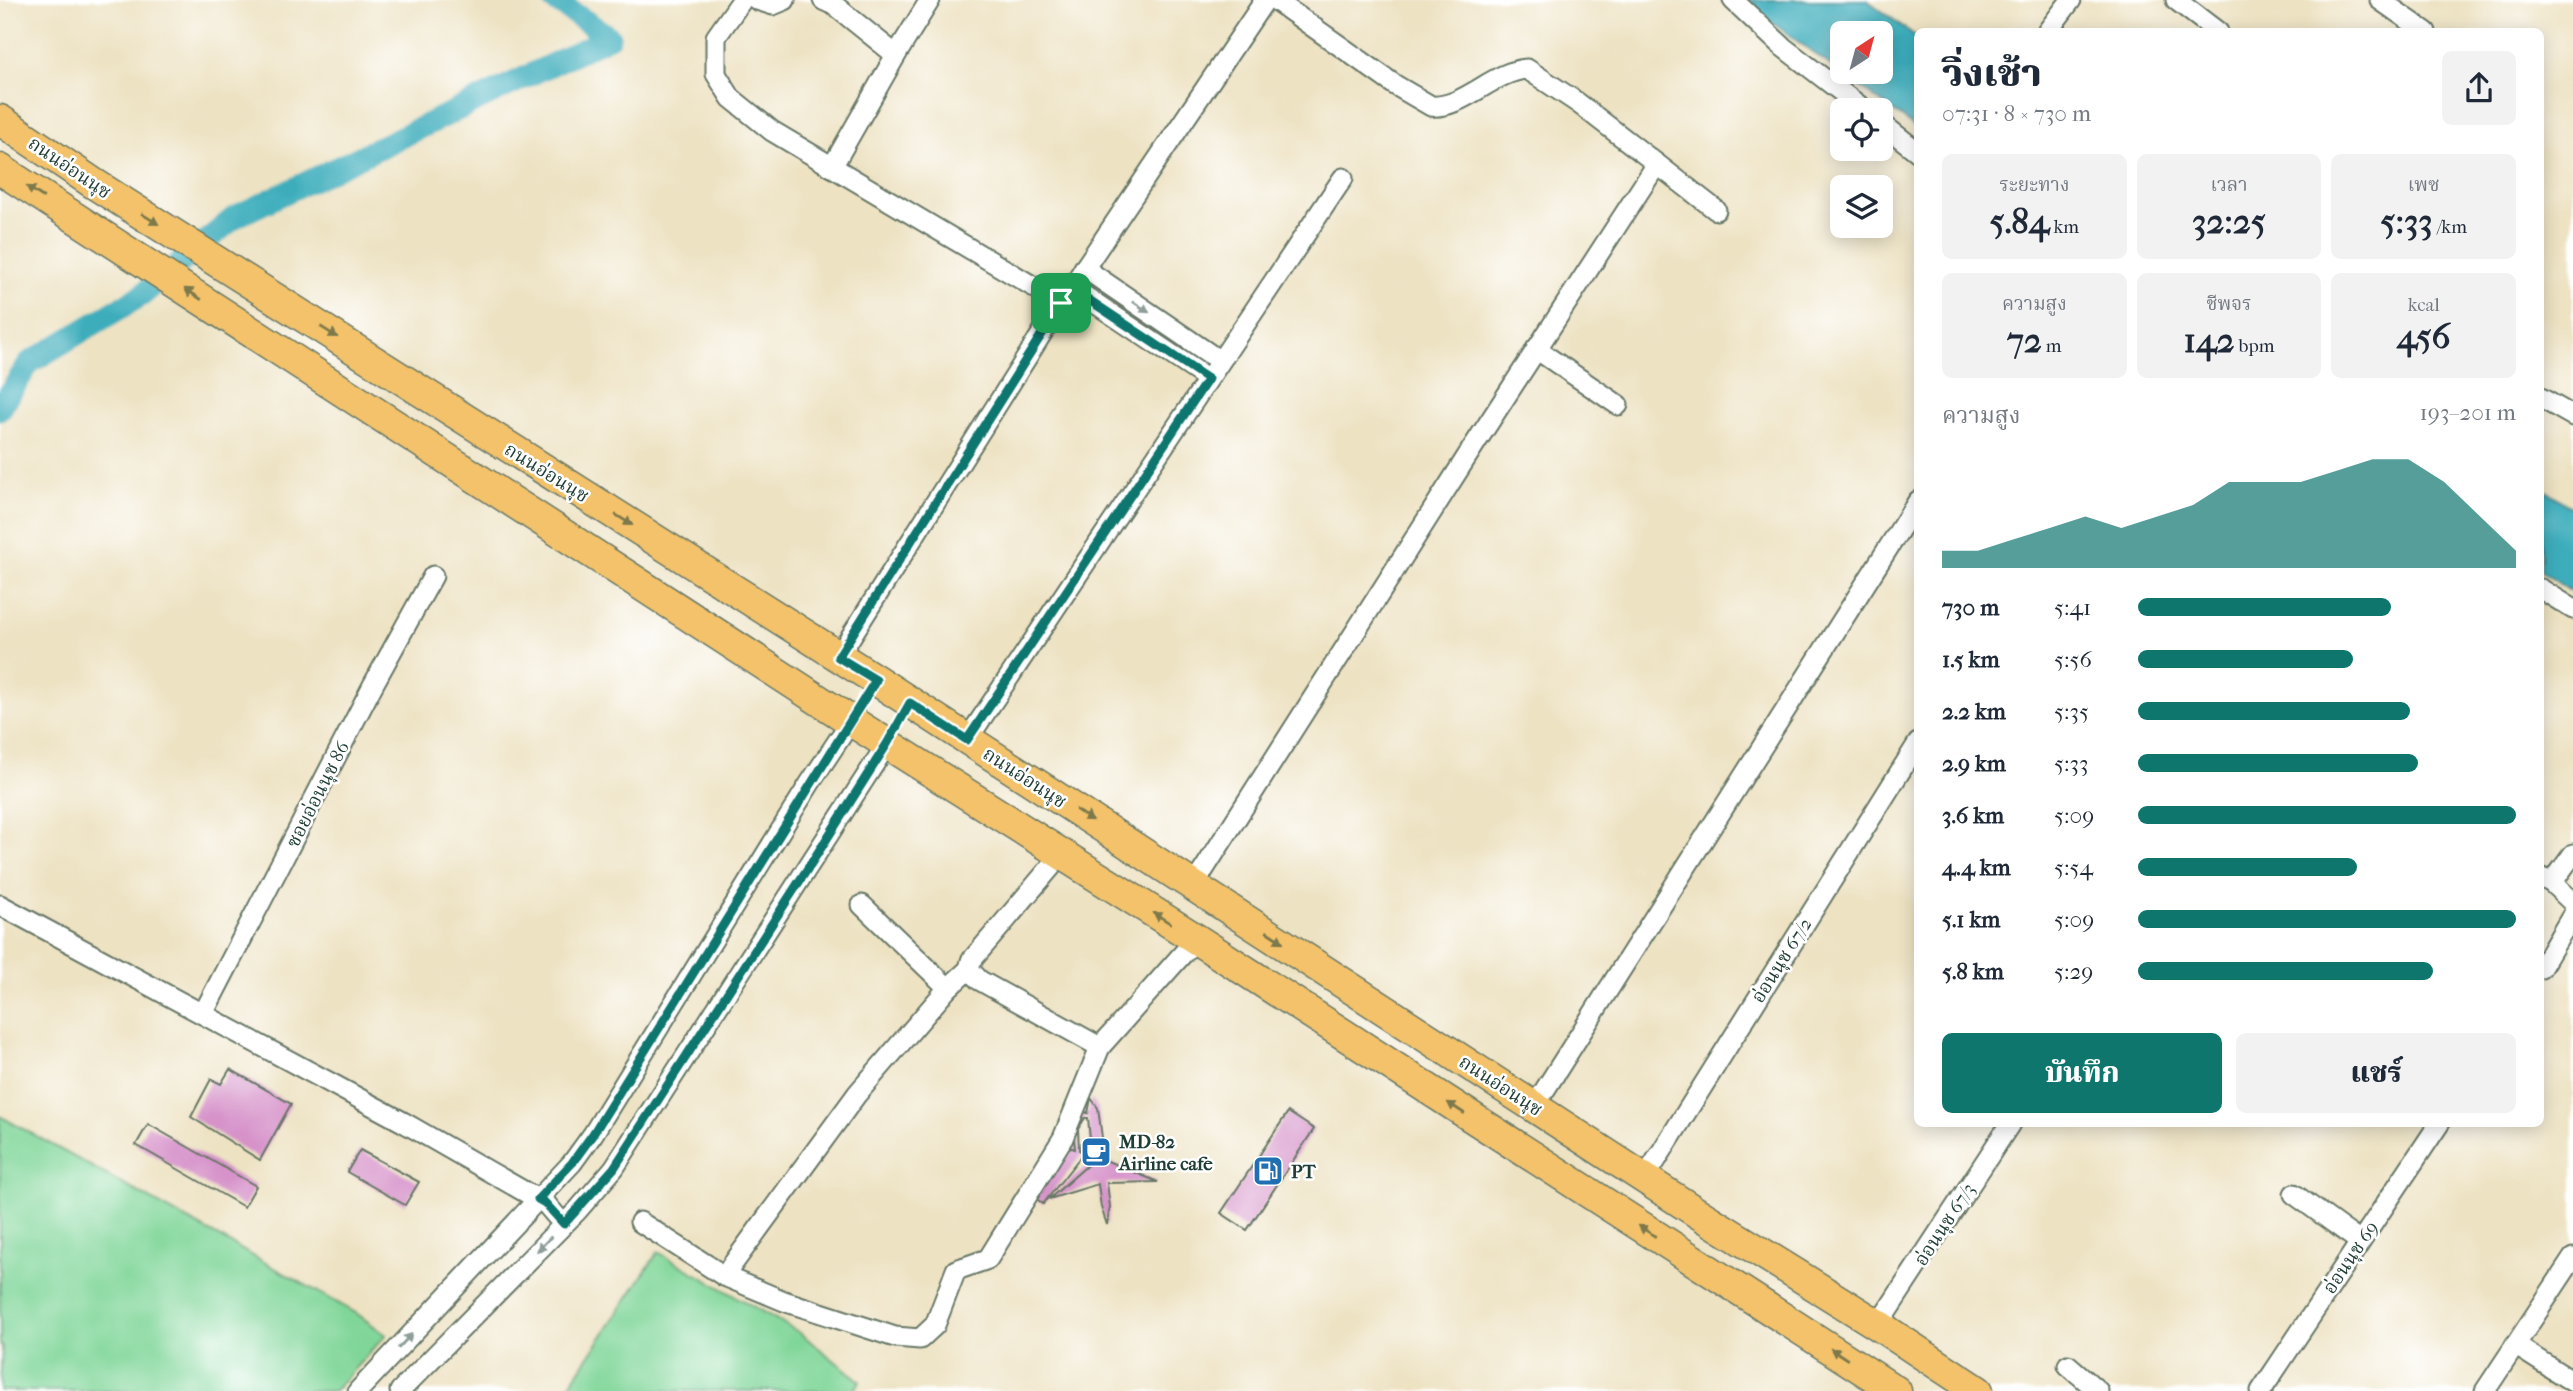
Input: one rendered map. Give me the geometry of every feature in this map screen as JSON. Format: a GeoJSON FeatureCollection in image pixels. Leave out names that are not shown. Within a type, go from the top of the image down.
{"type":"FeatureCollection","features":[{"type":"Feature","properties":{"kind":"main road","name":"ถนนอ่อนนุช"},"geometry":{"type":"LineString","coordinates":[[0,120],[93,183],[876,680],[1978,1391]]}},
{"type":"Feature","properties":{"kind":"main road","name":"ถนนอ่อนนุช"},"geometry":{"type":"LineString","coordinates":[[0,169],[851,721],[1196,939],[1896,1391]]}},
{"type":"Feature","properties":{"kind":"main road"},"geometry":{"type":"LineString","coordinates":[[851,721],[876,680]]}},
{"type":"Feature","properties":{"kind":"main road"},"geometry":{"type":"LineString","coordinates":[[887,744],[910,703]]}},
{"type":"Feature","properties":{"kind":"street"},"geometry":{"type":"LineString","coordinates":[[742,0],[716,37],[716,74],[732,98],[772,131],[832,167],[1066,295],[1208,379]]}},
{"type":"Feature","properties":{"kind":"street"},"geometry":{"type":"LineString","coordinates":[[757,0],[773,5],[785,0]]}},
{"type":"Feature","properties":{"kind":"street"},"geometry":{"type":"LineString","coordinates":[[824,0],[896,54]]}},
{"type":"Feature","properties":{"kind":"street"},"geometry":{"type":"LineString","coordinates":[[832,167],[930,0]]}},
{"type":"Feature","properties":{"kind":"street"},"geometry":{"type":"LineString","coordinates":[[838,657],[1066,295],[1265,0]]}},
{"type":"Feature","properties":{"kind":"street"},"geometry":{"type":"LineString","coordinates":[[1275,0],[1395,85],[1431,106],[1453,102],[1503,75],[1517,69],[1527,69],[1569,96],[1716,210]]}},
{"type":"Feature","properties":{"kind":"street"},"geometry":{"type":"LineString","coordinates":[[1733,0],[1783,47],[1849,98]]}},
{"type":"Feature","properties":{"kind":"street"},"geometry":{"type":"LineString","coordinates":[[2050,28],[2071,0]]}},
{"type":"Feature","properties":{"kind":"street"},"geometry":{"type":"LineString","coordinates":[[2176,0],[2213,28]]}},
{"type":"Feature","properties":{"kind":"street"},"geometry":{"type":"LineString","coordinates":[[2380,0],[2420,28]]}},
{"type":"Feature","properties":{"kind":"street"},"geometry":{"type":"LineString","coordinates":[[1893,132],[1914,149]]}},
{"type":"Feature","properties":{"kind":"street"},"geometry":{"type":"LineString","coordinates":[[1194,885],[1657,163]]}},
{"type":"Feature","properties":{"kind":"street"},"geometry":{"type":"LineString","coordinates":[[967,740],[1343,178]]}},
{"type":"Feature","properties":{"kind":"street"},"geometry":{"type":"LineString","coordinates":[[1084,268],[1220,361]]}},
{"type":"Feature","properties":{"kind":"street"},"geometry":{"type":"LineString","coordinates":[[1536,349],[1618,405]]}},
{"type":"Feature","properties":{"kind":"street"},"geometry":{"type":"LineString","coordinates":[[2544,400],[2573,416]]}},
{"type":"Feature","properties":{"kind":"street"},"geometry":{"type":"LineString","coordinates":[[1534,1107],[1914,507]]}},
{"type":"Feature","properties":{"kind":"street","name":"ซอยอ่อนนุช 86"},"geometry":{"type":"LineString","coordinates":[[203,1014],[373,685],[433,576]]}},
{"type":"Feature","properties":{"kind":"street"},"geometry":{"type":"LineString","coordinates":[[2544,591],[2573,609]]}},
{"type":"Feature","properties":{"kind":"street"},"geometry":{"type":"LineString","coordinates":[[358,1391],[572,1163],[593,1134],[851,721]]}},
{"type":"Feature","properties":{"kind":"street"},"geometry":{"type":"LineString","coordinates":[[400,1391],[564,1224],[614,1168],[887,744]]}},
{"type":"Feature","properties":{"kind":"street","name":"อ่อนนุช 67/2"},"geometry":{"type":"LineString","coordinates":[[1644,1178],[1914,749]]}},
{"type":"Feature","properties":{"kind":"street"},"geometry":{"type":"LineString","coordinates":[[2573,854],[2546,880],[2573,903]]}},
{"type":"Feature","properties":{"kind":"street"},"geometry":{"type":"LineString","coordinates":[[724,1276],[857,1094],[948,988],[970,969],[971,961],[1061,855]]}},
{"type":"Feature","properties":{"kind":"street"},"geometry":{"type":"LineString","coordinates":[[0,905],[403,1122],[545,1203],[564,1224]]}},
{"type":"Feature","properties":{"kind":"street"},"geometry":{"type":"LineString","coordinates":[[862,905],[948,988]]}},
{"type":"Feature","properties":{"kind":"street"},"geometry":{"type":"LineString","coordinates":[[2544,963],[2573,914]]}},
{"type":"Feature","properties":{"kind":"street"},"geometry":{"type":"LineString","coordinates":[[640,1222],[724,1276],[784,1301],[833,1317],[895,1337],[919,1339],[935,1325],[956,1270],[988,1259],[1056,1150],[1101,1047],[1196,939]]}},
{"type":"Feature","properties":{"kind":"street"},"geometry":{"type":"LineString","coordinates":[[970,969],[979,980],[1101,1047]]}},
{"type":"Feature","properties":{"kind":"street","name":"อ่อนนุช 67/3"},"geometry":{"type":"LineString","coordinates":[[1878,1325],[2008,1127]]}},
{"type":"Feature","properties":{"kind":"street","name":"อ่อนนุช 69"},"geometry":{"type":"LineString","coordinates":[[2261,1391],[2437,1127]]}},
{"type":"Feature","properties":{"kind":"street"},"geometry":{"type":"LineString","coordinates":[[2294,1194],[2360,1242]]}},
{"type":"Feature","properties":{"kind":"street"},"geometry":{"type":"LineString","coordinates":[[2485,1391],[2573,1258]]}},
{"type":"Feature","properties":{"kind":"street"},"geometry":{"type":"LineString","coordinates":[[2515,1345],[2573,1382]]}},
{"type":"Feature","properties":{"kind":"street"},"geometry":{"type":"LineString","coordinates":[[2068,1365],[2098,1391]]}},
{"type":"Feature","properties":{"kind":"green space"},"geometry":{"type":"Polygon","coordinates":[[[0,1116],[356,1313],[386,1335],[334,1391],[0,1391],[0,1116]]]}},
{"type":"Feature","properties":{"kind":"green space"},"geometry":{"type":"Polygon","coordinates":[[[658,1252],[800,1333],[860,1381],[854,1391],[566,1391],[658,1252]]]}},
{"type":"Feature","properties":{"kind":"water"},"geometry":{"type":"Polygon","coordinates":[[[1741,0],[1867,0],[1914,35],[1914,126],[1893,111],[1893,98],[1875,98],[1856,84],[1894,84],[1894,21],[1830,21],[1830,65],[1741,0]]]}},
{"type":"Feature","properties":{"kind":"water"},"geometry":{"type":"Polygon","coordinates":[[[2544,489],[2573,509],[2573,593],[2544,573],[2544,489]]]}},
{"type":"Feature","properties":{"kind":"building"},"geometry":{"type":"Polygon","coordinates":[[[230,1069],[291,1104],[260,1160],[191,1117],[211,1079],[221,1084],[230,1069]]]}},
{"type":"Feature","properties":{"kind":"building"},"geometry":{"type":"Polygon","coordinates":[[[1091,1098],[1098,1108],[1105,1160],[1158,1182],[1107,1183],[1110,1207],[1107,1225],[1098,1184],[1049,1199],[1092,1161],[1088,1118],[1085,1118],[1078,1129],[1079,1150],[1084,1152],[1043,1204],[1027,1191],[1054,1142],[1075,1149],[1073,1127],[1084,1112],[1088,1113],[1091,1098]]]}},
{"type":"Feature","properties":{"kind":"building","name":"PT"},"geometry":{"type":"Polygon","coordinates":[[[1288,1112],[1314,1129],[1247,1230],[1221,1213],[1288,1112]]]}},
{"type":"Feature","properties":{"kind":"building"},"geometry":{"type":"Polygon","coordinates":[[[148,1124],[256,1186],[244,1207],[136,1145],[148,1124]]]}},
{"type":"Feature","properties":{"kind":"building"},"geometry":{"type":"Polygon","coordinates":[[[360,1150],[419,1182],[405,1205],[347,1172],[360,1150]]]}},
{"type":"Feature","properties":{"kind":"waterway"},"geometry":{"type":"LineString","coordinates":[[0,409],[29,363],[142,295],[235,217],[609,37],[554,0]]}},
{"type":"Feature","properties":{"kind":"place","name":"MD-82 Airline cafe"},"geometry":{"type":"Point","coordinates":[1096,1152]}},
{"type":"Feature","properties":{"kind":"place","name":"PT"},"geometry":{"type":"Point","coordinates":[1268,1171]}},
{"type":"Feature","properties":{"kind":"route"},"geometry":{"type":"LineString","coordinates":[[1071,288],[1208,379],[967,740],[910,703],[887,744],[717,1012],[614,1168],[564,1224],[538,1199],[572,1163],[593,1134],[876,680],[838,657],[1061,303],[1071,288]]}}]}
